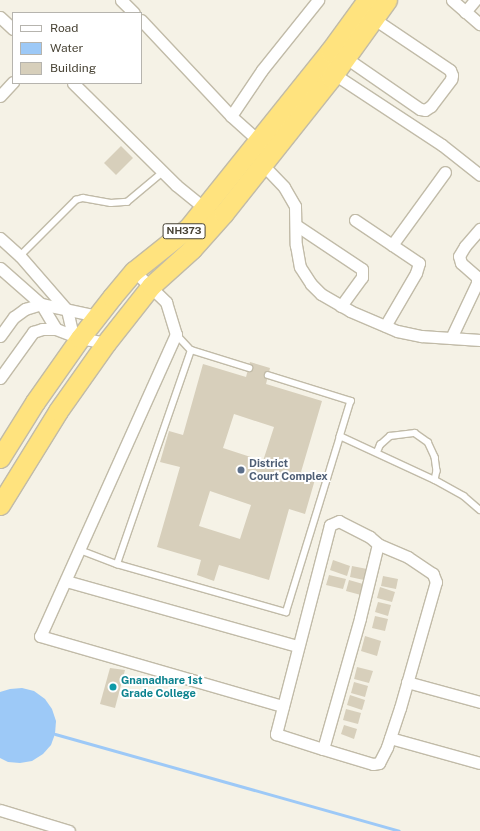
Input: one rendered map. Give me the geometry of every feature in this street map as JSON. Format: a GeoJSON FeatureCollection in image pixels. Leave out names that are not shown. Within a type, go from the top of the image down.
{"type":"FeatureCollection","features":[{"type":"Feature","properties":{"kind":"highway","name":"NH373"},"geometry":{"type":"LineString","coordinates":[[0,505],[58,411],[106,343],[151,286],[192,249],[257,154],[367,0]]}},
{"type":"Feature","properties":{"kind":"highway","name":"NH373"},"geometry":{"type":"LineString","coordinates":[[0,458],[77,336],[97,316],[134,271],[188,228],[204,208],[334,74],[387,0]]}},
{"type":"Feature","properties":{"kind":"street"},"geometry":{"type":"LineString","coordinates":[[121,0],[133,12]]}},
{"type":"Feature","properties":{"kind":"street"},"geometry":{"type":"LineString","coordinates":[[230,116],[262,70],[318,0]]}},
{"type":"Feature","properties":{"kind":"street"},"geometry":{"type":"LineString","coordinates":[[452,0],[480,24]]}},
{"type":"Feature","properties":{"kind":"street"},"geometry":{"type":"LineString","coordinates":[[465,12],[475,0]]}},
{"type":"Feature","properties":{"kind":"street"},"geometry":{"type":"LineString","coordinates":[[0,18],[12,28]]}},
{"type":"Feature","properties":{"kind":"street"},"geometry":{"type":"LineString","coordinates":[[346,58],[420,109],[425,110],[431,106],[451,79],[452,75],[446,66],[374,19]]}},
{"type":"Feature","properties":{"kind":"street"},"geometry":{"type":"LineString","coordinates":[[142,21],[230,116],[257,154],[284,187],[295,206],[296,245],[300,267],[311,284],[321,294],[341,306],[397,331],[421,336],[480,340]]}},
{"type":"Feature","properties":{"kind":"street"},"geometry":{"type":"LineString","coordinates":[[334,74],[442,145],[480,175]]}},
{"type":"Feature","properties":{"kind":"street"},"geometry":{"type":"LineString","coordinates":[[0,96],[12,83]]}},
{"type":"Feature","properties":{"kind":"street"},"geometry":{"type":"LineString","coordinates":[[74,84],[163,171],[204,208]]}},
{"type":"Feature","properties":{"kind":"street"},"geometry":{"type":"LineString","coordinates":[[392,245],[445,172]]}},
{"type":"Feature","properties":{"kind":"street"},"geometry":{"type":"LineString","coordinates":[[355,220],[419,263],[416,273],[385,326]]}},
{"type":"Feature","properties":{"kind":"street"},"geometry":{"type":"LineString","coordinates":[[296,226],[362,269],[362,277],[341,306]]}},
{"type":"Feature","properties":{"kind":"street"},"geometry":{"type":"LineString","coordinates":[[451,338],[477,283],[476,277],[461,263],[460,256],[465,246],[480,229]]}},
{"type":"Feature","properties":{"kind":"street"},"geometry":{"type":"LineString","coordinates":[[0,238],[20,256],[67,310],[77,336]]}},
{"type":"Feature","properties":{"kind":"street"},"geometry":{"type":"LineString","coordinates":[[0,268],[41,304],[56,329]]}},
{"type":"Feature","properties":{"kind":"street"},"geometry":{"type":"LineString","coordinates":[[134,271],[166,302],[176,334],[40,636],[283,706]]}},
{"type":"Feature","properties":{"kind":"street"},"geometry":{"type":"LineString","coordinates":[[0,336],[14,316],[25,309],[41,304],[97,316]]}},
{"type":"Feature","properties":{"kind":"street"},"geometry":{"type":"LineString","coordinates":[[0,378],[33,332],[42,329],[56,329],[106,343]]}},
{"type":"Feature","properties":{"kind":"street"},"geometry":{"type":"LineString","coordinates":[[339,520],[370,537],[378,544],[408,557],[433,574],[436,582],[407,682],[390,738],[378,763],[373,764],[276,734],[298,646],[330,524],[339,520]]}},
{"type":"Feature","properties":{"kind":"street"},"geometry":{"type":"LineString","coordinates":[[323,749],[360,618],[378,544]]}},
{"type":"Feature","properties":{"kind":"street"},"geometry":{"type":"LineString","coordinates":[[66,581],[298,646]]}},
{"type":"Feature","properties":{"kind":"street"},"geometry":{"type":"LineString","coordinates":[[407,682],[480,702]]}},
{"type":"Feature","properties":{"kind":"street"},"geometry":{"type":"LineString","coordinates":[[390,738],[480,763]]}},
{"type":"Feature","properties":{"kind":"street"},"geometry":{"type":"LineString","coordinates":[[0,810],[69,831]]}},
{"type":"Feature","properties":{"kind":"lane"},"geometry":{"type":"LineString","coordinates":[[20,256],[76,200],[83,198],[111,203],[127,202],[163,171]]}},
{"type":"Feature","properties":{"kind":"lane"},"geometry":{"type":"LineString","coordinates":[[176,334],[191,350],[249,368]]}},
{"type":"Feature","properties":{"kind":"lane"},"geometry":{"type":"LineString","coordinates":[[117,564],[191,350]]}},
{"type":"Feature","properties":{"kind":"lane"},"geometry":{"type":"LineString","coordinates":[[80,550],[117,564],[286,612],[351,401],[268,375]]}},
{"type":"Feature","properties":{"kind":"lane"},"geometry":{"type":"LineString","coordinates":[[377,452],[380,445],[390,436],[415,433],[428,442],[435,457],[437,471],[435,480]]}},
{"type":"Feature","properties":{"kind":"lane"},"geometry":{"type":"LineString","coordinates":[[340,436],[435,480],[464,496],[480,510]]}},
{"type":"Feature","properties":{"kind":"water"},"geometry":{"type":"Polygon","coordinates":[[[22,688],[34,691],[45,699],[52,709],[56,721],[55,734],[51,745],[43,754],[32,761],[20,763],[8,762],[0,758],[0,692],[22,688]]]}},
{"type":"Feature","properties":{"kind":"building"},"geometry":{"type":"Polygon","coordinates":[[[121,146],[133,158],[116,175],[104,163],[121,146]]]}},
{"type":"Feature","properties":{"kind":"building","name":"District Court Complex"},"geometry":{"type":"Polygon","coordinates":[[[250,362],[270,368],[266,384],[322,401],[301,472],[316,476],[305,514],[289,509],[269,580],[219,565],[214,581],[197,575],[201,560],[157,547],[180,467],[160,462],[169,431],[183,435],[203,364],[246,377],[250,362]],[[234,414],[223,448],[263,461],[274,427],[234,414]],[[210,491],[199,526],[240,539],[251,505],[210,491]]]}},
{"type":"Feature","properties":{"kind":"building"},"geometry":{"type":"Polygon","coordinates":[[[333,560],[350,566],[347,576],[330,570],[333,560]]]}},
{"type":"Feature","properties":{"kind":"building"},"geometry":{"type":"Polygon","coordinates":[[[352,566],[367,569],[364,580],[350,577],[352,566]]]}},
{"type":"Feature","properties":{"kind":"building"},"geometry":{"type":"Polygon","coordinates":[[[329,575],[346,579],[343,589],[326,585],[329,575]]]}},
{"type":"Feature","properties":{"kind":"building"},"geometry":{"type":"Polygon","coordinates":[[[383,576],[398,579],[396,589],[381,586],[383,576]]]}},
{"type":"Feature","properties":{"kind":"building"},"geometry":{"type":"Polygon","coordinates":[[[349,580],[363,584],[361,595],[346,591],[349,580]]]}},
{"type":"Feature","properties":{"kind":"building"},"geometry":{"type":"Polygon","coordinates":[[[380,587],[395,592],[392,602],[377,598],[380,587]]]}},
{"type":"Feature","properties":{"kind":"building"},"geometry":{"type":"Polygon","coordinates":[[[378,602],[391,605],[388,616],[375,612],[378,602]]]}},
{"type":"Feature","properties":{"kind":"building"},"geometry":{"type":"Polygon","coordinates":[[[375,616],[388,619],[385,631],[372,628],[375,616]]]}},
{"type":"Feature","properties":{"kind":"building"},"geometry":{"type":"Polygon","coordinates":[[[365,636],[381,641],[377,656],[361,651],[365,636]]]}},
{"type":"Feature","properties":{"kind":"building"},"geometry":{"type":"Polygon","coordinates":[[[357,667],[373,671],[369,683],[354,679],[357,667]]]}},
{"type":"Feature","properties":{"kind":"building","name":"Gnanadhare 1st Grade College"},"geometry":{"type":"Polygon","coordinates":[[[110,668],[125,670],[115,708],[100,704],[110,668]]]}},
{"type":"Feature","properties":{"kind":"building"},"geometry":{"type":"Polygon","coordinates":[[[354,682],[368,686],[365,697],[351,693],[354,682]]]}},
{"type":"Feature","properties":{"kind":"building"},"geometry":{"type":"Polygon","coordinates":[[[350,695],[365,700],[362,710],[347,705],[350,695]]]}},
{"type":"Feature","properties":{"kind":"building"},"geometry":{"type":"Polygon","coordinates":[[[346,709],[361,713],[358,724],[343,720],[346,709]]]}},
{"type":"Feature","properties":{"kind":"building"},"geometry":{"type":"Polygon","coordinates":[[[344,725],[357,729],[354,739],[341,734],[344,725]]]}},
{"type":"Feature","properties":{"kind":"waterway"},"geometry":{"type":"LineString","coordinates":[[55,734],[399,831]]}},
{"type":"Feature","properties":{"kind":"place","name":"District Court Complex"},"geometry":{"type":"Point","coordinates":[241,470]}},
{"type":"Feature","properties":{"kind":"place","name":"Gnanadhare 1st Grade College"},"geometry":{"type":"Point","coordinates":[113,687]}}]}
